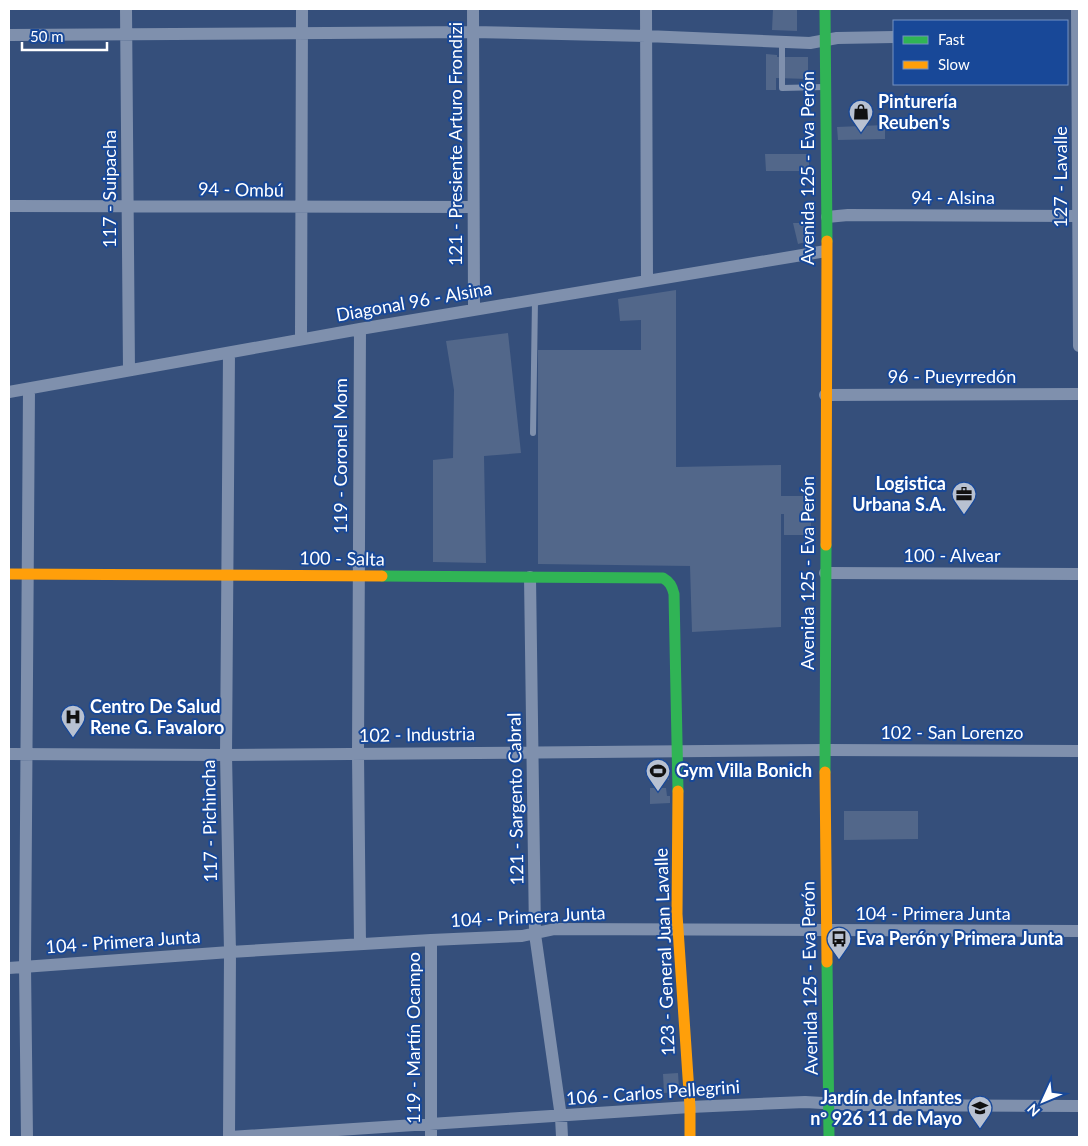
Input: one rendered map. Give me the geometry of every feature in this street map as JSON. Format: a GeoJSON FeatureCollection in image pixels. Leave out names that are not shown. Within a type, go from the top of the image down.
{"type":"FeatureCollection","features":[{"type":"Feature","properties":{"kind":"street","name":"117 - Suipacha"},"geometry":{"type":"LineString","coordinates":[[126,9],[129,370]]}},
{"type":"Feature","properties":{"kind":"street"},"geometry":{"type":"LineString","coordinates":[[302,9],[302,340]]}},
{"type":"Feature","properties":{"kind":"street","name":"121 - Presiente Arturo Frondizi"},"geometry":{"type":"LineString","coordinates":[[473,9],[474,310]]}},
{"type":"Feature","properties":{"kind":"street"},"geometry":{"type":"LineString","coordinates":[[646,9],[647,280]]}},
{"type":"Feature","properties":{"kind":"street","name":"Avenida 125 - Eva Perón"},"geometry":{"type":"LineString","coordinates":[[825,9],[824,87],[827,217],[825,750],[829,1137]]}},
{"type":"Feature","properties":{"kind":"street","name":"127 - Lavalle"},"geometry":{"type":"LineString","coordinates":[[1077,9],[1074,36],[1079,216],[1079,346]]}},
{"type":"Feature","properties":{"kind":"street"},"geometry":{"type":"LineString","coordinates":[[9,35],[473,32],[646,36],[782,43],[810,43],[837,38],[893,37]]}},
{"type":"Feature","properties":{"kind":"street","name":"94 - Ombú"},"geometry":{"type":"LineString","coordinates":[[9,206],[473,207]]}},
{"type":"Feature","properties":{"kind":"street","name":"94 - Alsina"},"geometry":{"type":"LineString","coordinates":[[827,217],[1079,216]]}},
{"type":"Feature","properties":{"kind":"street","name":"Diagonal 96 - Alsina"},"geometry":{"type":"LineString","coordinates":[[9,392],[360,329],[826,251]]}},
{"type":"Feature","properties":{"kind":"street","name":"119 - Coronel Mom"},"geometry":{"type":"LineString","coordinates":[[360,329],[358,576],[360,944]]}},
{"type":"Feature","properties":{"kind":"street","name":"117 - Pichincha"},"geometry":{"type":"LineString","coordinates":[[229,353],[226,755],[230,952],[230,1137]]}},
{"type":"Feature","properties":{"kind":"street"},"geometry":{"type":"LineString","coordinates":[[27,1137],[25,966],[29,388]]}},
{"type":"Feature","properties":{"kind":"street","name":"96 - Pueyrredón"},"geometry":{"type":"LineString","coordinates":[[825,395],[1079,394]]}},
{"type":"Feature","properties":{"kind":"street","name":"100 - Alvear"},"geometry":{"type":"LineString","coordinates":[[826,573],[1079,574]]}},
{"type":"Feature","properties":{"kind":"street","name":"100 - Salta"},"geometry":{"type":"LineString","coordinates":[[9,574],[663,578],[669,580],[672,586]]}},
{"type":"Feature","properties":{"kind":"street","name":"121 - Sargento Cabral"},"geometry":{"type":"LineString","coordinates":[[530,577],[535,934],[561,1117],[562,1137]]}},
{"type":"Feature","properties":{"kind":"street","name":"123 - General Juan Lavalle"},"geometry":{"type":"LineString","coordinates":[[672,586],[678,751],[677,930],[690,1107],[690,1137]]}},
{"type":"Feature","properties":{"kind":"street","name":"102 - San Lorenzo"},"geometry":{"type":"LineString","coordinates":[[825,750],[1079,751]]}},
{"type":"Feature","properties":{"kind":"street","name":"102 - Industria"},"geometry":{"type":"LineString","coordinates":[[9,754],[226,755],[825,750]]}},
{"type":"Feature","properties":{"kind":"street","name":"104 - Primera Junta"},"geometry":{"type":"LineString","coordinates":[[9,968],[230,952],[522,936],[555,929],[1079,932]]}},
{"type":"Feature","properties":{"kind":"street","name":"119 - Martín Ocampo"},"geometry":{"type":"LineString","coordinates":[[431,940],[431,1137]]}},
{"type":"Feature","properties":{"kind":"street","name":"106 - Carlos Pellegrini"},"geometry":{"type":"LineString","coordinates":[[230,1137],[561,1117],[690,1107],[805,1102],[1079,1106]]}},
{"type":"Feature","properties":{"kind":"lane"},"geometry":{"type":"LineString","coordinates":[[782,43],[782,88],[824,87]]}},
{"type":"Feature","properties":{"kind":"lane"},"geometry":{"type":"LineString","coordinates":[[533,432],[534,300]]}},
{"type":"Feature","properties":{"kind":"building"},"geometry":{"type":"Polygon","coordinates":[[[773,9],[797,9],[797,31],[772,30],[773,9]]]}},
{"type":"Feature","properties":{"kind":"building"},"geometry":{"type":"Polygon","coordinates":[[[766,54],[777,55],[777,57],[808,57],[808,79],[776,78],[776,90],[766,90],[766,54]]]}},
{"type":"Feature","properties":{"kind":"building","name":"Pinturería Reuben's"},"geometry":{"type":"Polygon","coordinates":[[[885,125],[885,139],[838,140],[837,127],[885,125]]]}},
{"type":"Feature","properties":{"kind":"building"},"geometry":{"type":"Polygon","coordinates":[[[765,154],[809,154],[809,171],[766,171],[765,154]]]}},
{"type":"Feature","properties":{"kind":"building"},"geometry":{"type":"Polygon","coordinates":[[[793,223],[810,223],[809,241],[798,244],[793,223]]]}},
{"type":"Feature","properties":{"kind":"building"},"geometry":{"type":"Polygon","coordinates":[[[676,290],[676,467],[781,465],[781,496],[811,496],[811,535],[784,535],[784,514],[781,514],[781,627],[692,632],[690,566],[538,564],[538,350],[641,350],[641,320],[620,321],[618,299],[676,290]]]}},
{"type":"Feature","properties":{"kind":"building"},"geometry":{"type":"Polygon","coordinates":[[[508,333],[521,453],[484,456],[486,563],[433,562],[433,460],[453,458],[454,390],[446,341],[508,333]]]}},
{"type":"Feature","properties":{"kind":"building"},"geometry":{"type":"Polygon","coordinates":[[[651,763],[662,763],[662,766],[667,766],[669,780],[651,780],[651,763]]]}},
{"type":"Feature","properties":{"kind":"building","name":"Gym Villa Bonich"},"geometry":{"type":"Polygon","coordinates":[[[650,788],[666,788],[667,796],[670,796],[670,803],[650,804],[650,788]]]}},
{"type":"Feature","properties":{"kind":"building"},"geometry":{"type":"Polygon","coordinates":[[[844,811],[918,811],[918,839],[844,840],[844,811]]]}},
{"type":"Feature","properties":{"kind":"building"},"geometry":{"type":"Polygon","coordinates":[[[678,1073],[679,1089],[675,1092],[664,1093],[663,1074],[678,1073]]]}},
{"type":"Feature","properties":{"kind":"traffic: fast"},"geometry":{"type":"LineString","coordinates":[[825,9],[827,241]]}},
{"type":"Feature","properties":{"kind":"traffic: fast"},"geometry":{"type":"LineString","coordinates":[[825,772],[826,545]]}},
{"type":"Feature","properties":{"kind":"traffic: fast"},"geometry":{"type":"LineString","coordinates":[[382,576],[663,578],[670,584],[674,594],[678,791]]}},
{"type":"Feature","properties":{"kind":"traffic: fast"},"geometry":{"type":"LineString","coordinates":[[827,962],[829,1137]]}},
{"type":"Feature","properties":{"kind":"traffic: slow"},"geometry":{"type":"LineString","coordinates":[[826,545],[827,241]]}},
{"type":"Feature","properties":{"kind":"traffic: slow"},"geometry":{"type":"LineString","coordinates":[[9,574],[382,576]]}},
{"type":"Feature","properties":{"kind":"traffic: slow"},"geometry":{"type":"LineString","coordinates":[[825,772],[827,962]]}},
{"type":"Feature","properties":{"kind":"traffic: slow"},"geometry":{"type":"LineString","coordinates":[[678,791],[677,914],[690,1107],[690,1137]]}},
{"type":"Feature","properties":{"kind":"place","name":"Pinturería Reuben's"},"geometry":{"type":"Point","coordinates":[861,133]}},
{"type":"Feature","properties":{"kind":"place","name":"Logistica Urbana S.A."},"geometry":{"type":"Point","coordinates":[964,515]}},
{"type":"Feature","properties":{"kind":"place","name":"Centro De Salud Rene G. Favaloro"},"geometry":{"type":"Point","coordinates":[73,738]}},
{"type":"Feature","properties":{"kind":"place","name":"Gym Villa Bonich"},"geometry":{"type":"Point","coordinates":[658,792]}},
{"type":"Feature","properties":{"kind":"place","name":"Eva Perón y Primera Junta"},"geometry":{"type":"Point","coordinates":[839,960]}},
{"type":"Feature","properties":{"kind":"place","name":"Jardín de Infantes nº 926 11 de Mayo"},"geometry":{"type":"Point","coordinates":[980,1129]}}]}
